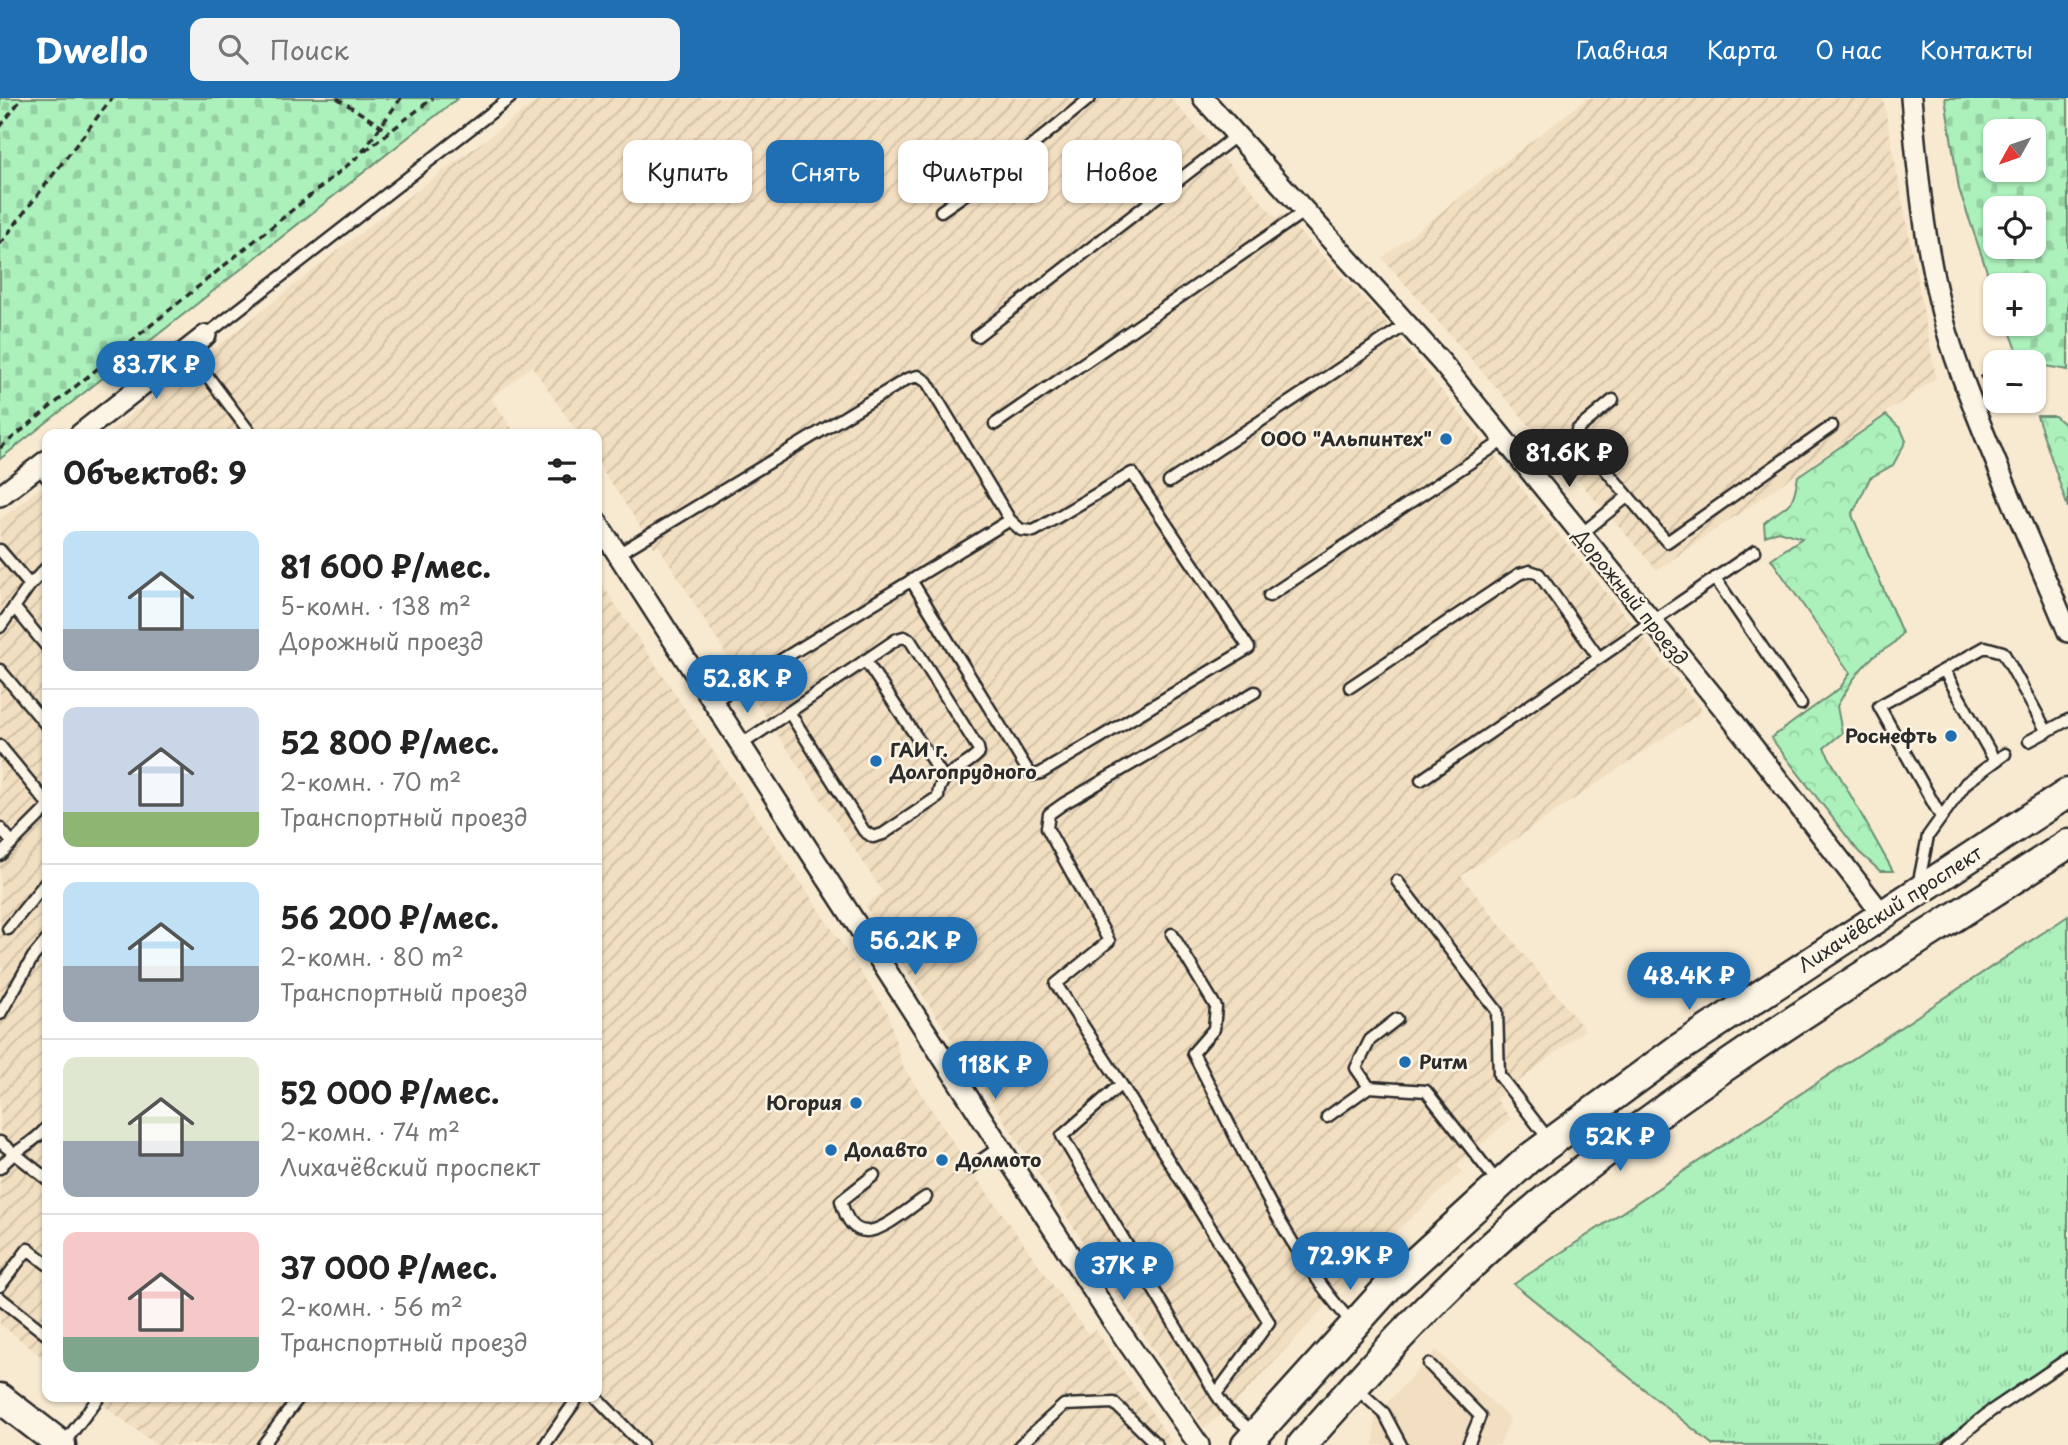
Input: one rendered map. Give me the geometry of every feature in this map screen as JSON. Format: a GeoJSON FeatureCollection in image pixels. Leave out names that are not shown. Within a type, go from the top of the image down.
{"type":"FeatureCollection","features":[{"type":"Feature","properties":{"kind":"main road","name":"Лихачёвский проспект"},"geometry":{"type":"LineString","coordinates":[[1251,1439],[1411,1265],[1499,1184],[1550,1142],[1675,1051],[2068,793]]}},
{"type":"Feature","properties":{"kind":"main road"},"geometry":{"type":"LineString","coordinates":[[1302,1445],[1422,1314],[1488,1250],[1555,1192],[1626,1137],[1774,1035],[2068,844]]}},
{"type":"Feature","properties":{"kind":"main road"},"geometry":{"type":"LineString","coordinates":[[0,1398],[62,1445]]}},
{"type":"Feature","properties":{"kind":"street","name":"Дорожный проезд"},"geometry":{"type":"LineString","coordinates":[[1203,98],[1407,324],[1504,440],[1727,713],[1882,914]]}},
{"type":"Feature","properties":{"kind":"street"},"geometry":{"type":"LineString","coordinates":[[1911,98],[1918,180],[1932,262],[1959,369],[2068,632]]}},
{"type":"Feature","properties":{"kind":"street"},"geometry":{"type":"LineString","coordinates":[[86,429],[206,335]]}},
{"type":"Feature","properties":{"kind":"street"},"geometry":{"type":"LineString","coordinates":[[0,496],[42,469]]}},
{"type":"Feature","properties":{"kind":"street"},"geometry":{"type":"LineString","coordinates":[[602,530],[1119,1331],[1199,1445]]}},
{"type":"Feature","properties":{"kind":"lane"},"geometry":{"type":"LineString","coordinates":[[206,335],[510,98]]}},
{"type":"Feature","properties":{"kind":"lane"},"geometry":{"type":"LineString","coordinates":[[941,211],[1017,158],[1090,98]]}},
{"type":"Feature","properties":{"kind":"lane"},"geometry":{"type":"LineString","coordinates":[[977,336],[1237,135]]}},
{"type":"Feature","properties":{"kind":"lane"},"geometry":{"type":"LineString","coordinates":[[995,424],[1305,211]]}},
{"type":"Feature","properties":{"kind":"lane"},"geometry":{"type":"LineString","coordinates":[[1169,482],[1407,324]]}},
{"type":"Feature","properties":{"kind":"lane"},"geometry":{"type":"LineString","coordinates":[[188,350],[247,429]]}},
{"type":"Feature","properties":{"kind":"lane"},"geometry":{"type":"LineString","coordinates":[[618,554],[907,379],[918,376],[927,382],[1010,520],[1021,530],[1034,531],[1132,473],[1248,648],[1034,775],[1028,771],[911,580]]}},
{"type":"Feature","properties":{"kind":"lane"},"geometry":{"type":"LineString","coordinates":[[1613,400],[1577,430],[1578,437],[1664,541],[1671,541],[1832,426]]}},
{"type":"Feature","properties":{"kind":"lane"},"geometry":{"type":"LineString","coordinates":[[1269,596],[1504,440]]}},
{"type":"Feature","properties":{"kind":"lane"},"geometry":{"type":"LineString","coordinates":[[1580,536],[1627,497]]}},
{"type":"Feature","properties":{"kind":"lane"},"geometry":{"type":"LineString","coordinates":[[713,701],[1010,520]]}},
{"type":"Feature","properties":{"kind":"lane"},"geometry":{"type":"LineString","coordinates":[[0,550],[30,585]]}},
{"type":"Feature","properties":{"kind":"lane"},"geometry":{"type":"LineString","coordinates":[[1421,780],[1755,551]]}},
{"type":"Feature","properties":{"kind":"lane"},"geometry":{"type":"LineString","coordinates":[[1350,687],[1519,574],[1530,571],[1539,574],[1599,658]]}},
{"type":"Feature","properties":{"kind":"lane"},"geometry":{"type":"LineString","coordinates":[[0,627],[42,572]]}},
{"type":"Feature","properties":{"kind":"lane"},"geometry":{"type":"LineString","coordinates":[[1715,578],[1801,704]]}},
{"type":"Feature","properties":{"kind":"lane"},"geometry":{"type":"LineString","coordinates":[[14,607],[42,641]]}},
{"type":"Feature","properties":{"kind":"lane"},"geometry":{"type":"LineString","coordinates":[[742,744],[865,660],[904,637],[910,640],[978,748],[975,757],[939,784],[938,797],[873,837],[864,831],[789,712]]}},
{"type":"Feature","properties":{"kind":"lane"},"geometry":{"type":"LineString","coordinates":[[1941,817],[1879,705],[1985,647],[2003,652],[2047,732]]}},
{"type":"Feature","properties":{"kind":"lane"},"geometry":{"type":"LineString","coordinates":[[865,660],[944,778]]}},
{"type":"Feature","properties":{"kind":"lane"},"geometry":{"type":"LineString","coordinates":[[0,670],[42,720]]}},
{"type":"Feature","properties":{"kind":"lane"},"geometry":{"type":"LineString","coordinates":[[1944,670],[1995,761]]}},
{"type":"Feature","properties":{"kind":"lane"},"geometry":{"type":"LineString","coordinates":[[1216,1394],[1269,1322],[1122,1084],[1056,984],[1108,941],[1047,828],[1049,814],[1255,692]]}},
{"type":"Feature","properties":{"kind":"lane"},"geometry":{"type":"LineString","coordinates":[[2029,741],[2068,720]]}},
{"type":"Feature","properties":{"kind":"lane"},"geometry":{"type":"LineString","coordinates":[[0,746],[42,799]]}},
{"type":"Feature","properties":{"kind":"lane"},"geometry":{"type":"LineString","coordinates":[[1917,891],[1928,836],[1966,783],[2004,754]]}},
{"type":"Feature","properties":{"kind":"lane"},"geometry":{"type":"LineString","coordinates":[[0,855],[42,810]]}},
{"type":"Feature","properties":{"kind":"lane"},"geometry":{"type":"LineString","coordinates":[[0,828],[11,841]]}},
{"type":"Feature","properties":{"kind":"lane"},"geometry":{"type":"LineString","coordinates":[[1397,881],[1497,1011],[1499,1075],[1550,1142]]}},
{"type":"Feature","properties":{"kind":"lane"},"geometry":{"type":"LineString","coordinates":[[8,929],[42,887]]}},
{"type":"Feature","properties":{"kind":"lane"},"geometry":{"type":"LineString","coordinates":[[1172,934],[1216,1007],[1214,1029],[1193,1053],[1281,1221],[1331,1299],[1354,1324]]}},
{"type":"Feature","properties":{"kind":"lane"},"geometry":{"type":"LineString","coordinates":[[0,1014],[42,946]]}},
{"type":"Feature","properties":{"kind":"lane"},"geometry":{"type":"LineString","coordinates":[[1369,1087],[1356,1068],[1370,1040],[1397,1019]]}},
{"type":"Feature","properties":{"kind":"lane"},"geometry":{"type":"LineString","coordinates":[[1122,1084],[1062,1136],[1216,1394],[1251,1439]]}},
{"type":"Feature","properties":{"kind":"lane"},"geometry":{"type":"LineString","coordinates":[[1327,1117],[1369,1087],[1426,1091],[1499,1184]]}},
{"type":"Feature","properties":{"kind":"lane"},"geometry":{"type":"LineString","coordinates":[[0,1168],[12,1152],[37,1141],[42,1134]]}},
{"type":"Feature","properties":{"kind":"lane"},"geometry":{"type":"LineString","coordinates":[[0,1142],[42,1175]]}},
{"type":"Feature","properties":{"kind":"lane"},"geometry":{"type":"LineString","coordinates":[[970,1168],[1000,1147]]}},
{"type":"Feature","properties":{"kind":"lane"},"geometry":{"type":"LineString","coordinates":[[874,1175],[841,1201],[858,1231],[866,1234],[876,1230],[926,1197]]}},
{"type":"Feature","properties":{"kind":"lane"},"geometry":{"type":"LineString","coordinates":[[0,1286],[28,1249],[42,1260]]}},
{"type":"Feature","properties":{"kind":"lane"},"geometry":{"type":"LineString","coordinates":[[0,1298],[42,1331]]}},
{"type":"Feature","properties":{"kind":"lane"},"geometry":{"type":"LineString","coordinates":[[1429,1364],[1480,1416],[1468,1445]]}},
{"type":"Feature","properties":{"kind":"lane"},"geometry":{"type":"LineString","coordinates":[[1949,1445],[1991,1411],[2066,1364]]}},
{"type":"Feature","properties":{"kind":"lane"},"geometry":{"type":"LineString","coordinates":[[1354,1386],[1384,1413],[1401,1445]]}},
{"type":"Feature","properties":{"kind":"lane"},"geometry":{"type":"LineString","coordinates":[[62,1445],[95,1402]]}},
{"type":"Feature","properties":{"kind":"lane"},"geometry":{"type":"LineString","coordinates":[[263,1445],[295,1402]]}},
{"type":"Feature","properties":{"kind":"lane"},"geometry":{"type":"LineString","coordinates":[[546,1443],[575,1402]]}},
{"type":"Feature","properties":{"kind":"lane"},"geometry":{"type":"LineString","coordinates":[[601,1402],[642,1445]]}},
{"type":"Feature","properties":{"kind":"lane"},"geometry":{"type":"LineString","coordinates":[[1020,1445],[1064,1405],[1114,1403],[1157,1445]]}},
{"type":"Feature","properties":{"kind":"path"},"geometry":{"type":"LineString","coordinates":[[0,127],[22,98]]}},
{"type":"Feature","properties":{"kind":"path"},"geometry":{"type":"LineString","coordinates":[[0,244],[112,98]]}},
{"type":"Feature","properties":{"kind":"path"},"geometry":{"type":"LineString","coordinates":[[337,98],[390,132]]}},
{"type":"Feature","properties":{"kind":"path"},"geometry":{"type":"LineString","coordinates":[[360,155],[401,98]]}},
{"type":"Feature","properties":{"kind":"path"},"geometry":{"type":"LineString","coordinates":[[0,448],[433,98]]}},
{"type":"Feature","properties":{"kind":"shaded area"},"geometry":{"type":"Polygon","coordinates":[[[541,98],[1171,98],[1277,219],[1283,215],[1384,320],[1703,711],[1461,876],[1585,1030],[1496,1099],[1511,1119],[1457,1165],[1462,1172],[1392,1235],[1238,1400],[1204,1428],[865,906],[883,892],[749,692],[756,686],[745,667],[737,672],[658,545],[654,547],[602,469],[602,429],[575,429],[532,366],[491,399],[512,429],[113,429],[360,233],[541,98]]]}},
{"type":"Feature","properties":{"kind":"shaded area"},"geometry":{"type":"Polygon","coordinates":[[[1587,98],[1883,98],[1936,378],[1657,570],[1382,258],[1587,98]]]}},
{"type":"Feature","properties":{"kind":"shaded area"},"geometry":{"type":"Polygon","coordinates":[[[42,486],[42,1357],[0,1324],[0,974],[4,968],[0,965],[0,520],[42,486]]]}},
{"type":"Feature","properties":{"kind":"shaded area"},"geometry":{"type":"Polygon","coordinates":[[[602,584],[888,1013],[902,1065],[976,1177],[1088,1334],[1096,1330],[1171,1441],[1167,1445],[1087,1445],[1083,1441],[1080,1445],[156,1445],[100,1402],[602,1402],[602,584]]]}},
{"type":"Feature","properties":{"kind":"shaded area"},"geometry":{"type":"Polygon","coordinates":[[[1436,1350],[1510,1419],[1500,1445],[1374,1445],[1375,1416],[1436,1350]]]}},
{"type":"Feature","properties":{"kind":"green space"},"geometry":{"type":"Polygon","coordinates":[[[0,98],[458,98],[0,459],[0,98]]]}},
{"type":"Feature","properties":{"kind":"green space"},"geometry":{"type":"Polygon","coordinates":[[[1945,98],[2068,98],[2068,370],[2046,366],[2046,350],[2017,350],[2012,336],[2046,336],[2046,273],[1988,273],[1959,189],[1945,98]]]}},
{"type":"Feature","properties":{"kind":"green space"},"geometry":{"type":"Polygon","coordinates":[[[1886,415],[1901,429],[1906,441],[1893,465],[1870,478],[1852,515],[1902,633],[1892,645],[1867,662],[1853,680],[1837,706],[1842,733],[1824,748],[1893,871],[1880,871],[1859,852],[1771,738],[1840,688],[1850,673],[1771,559],[1802,538],[1778,531],[1765,536],[1764,523],[1791,501],[1798,476],[1886,415]]]}},
{"type":"Feature","properties":{"kind":"green space"},"geometry":{"type":"Polygon","coordinates":[[[2037,416],[2055,416],[2068,428],[2068,508],[2037,416]]]}},
{"type":"Feature","properties":{"kind":"green space"},"geometry":{"type":"Polygon","coordinates":[[[2068,916],[2068,1350],[1937,1445],[1713,1445],[1514,1284],[2068,916]]]}},
{"type":"Feature","properties":{"kind":"place","name":"ООО \"Альпинтех\""},"geometry":{"type":"Point","coordinates":[1446,439]}},
{"type":"Feature","properties":{"kind":"place","name":"Роснефть"},"geometry":{"type":"Point","coordinates":[1951,736]}},
{"type":"Feature","properties":{"kind":"place","name":"ГАИ г. Долгопрудного"},"geometry":{"type":"Point","coordinates":[876,761]}},
{"type":"Feature","properties":{"kind":"place","name":"Ритм"},"geometry":{"type":"Point","coordinates":[1405,1062]}},
{"type":"Feature","properties":{"kind":"place","name":"Югория"},"geometry":{"type":"Point","coordinates":[856,1103]}},
{"type":"Feature","properties":{"kind":"place","name":"Долавто"},"geometry":{"type":"Point","coordinates":[831,1150]}},
{"type":"Feature","properties":{"kind":"place","name":"Долмото"},"geometry":{"type":"Point","coordinates":[942,1160]}}]}
